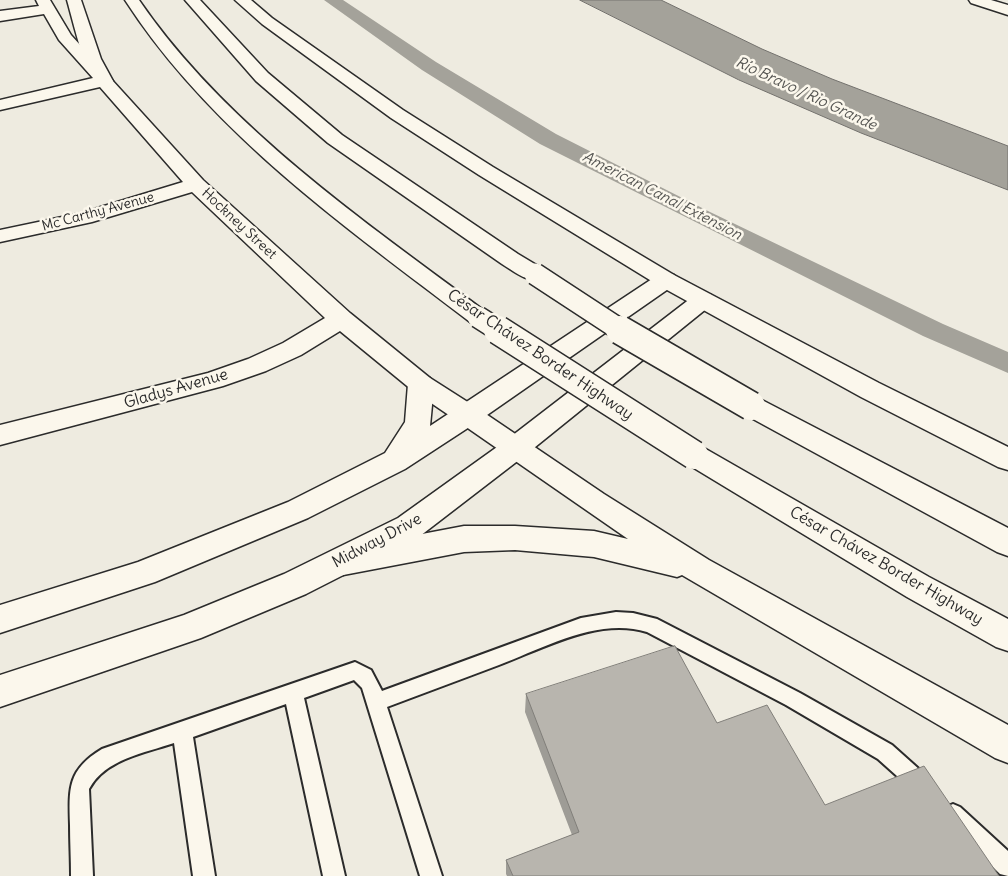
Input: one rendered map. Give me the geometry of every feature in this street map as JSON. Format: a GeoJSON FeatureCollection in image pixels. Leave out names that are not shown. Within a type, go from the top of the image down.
{"type":"FeatureCollection","features":[{"type":"Feature","properties":{"kind":"main road"},"geometry":{"type":"LineString","coordinates":[[0,105],[104,82],[93,59],[74,0]]}},
{"type":"Feature","properties":{"kind":"main road","name":"César Chávez Border Highway"},"geometry":{"type":"LineString","coordinates":[[132,0],[146,23],[193,79],[253,137],[329,205],[478,317],[694,455],[918,586],[1008,636]]}},
{"type":"Feature","properties":{"kind":"main road"},"geometry":{"type":"LineString","coordinates":[[192,0],[262,77],[335,139],[502,254],[623,332],[751,406],[1008,543]]}},
{"type":"Feature","properties":{"kind":"main road"},"geometry":{"type":"LineString","coordinates":[[242,0],[268,21],[397,114],[486,171],[666,280],[862,385],[1008,459]]}},
{"type":"Feature","properties":{"kind":"main road"},"geometry":{"type":"LineString","coordinates":[[976,0],[1008,10]]}},
{"type":"Feature","properties":{"kind":"main road"},"geometry":{"type":"LineString","coordinates":[[0,16],[46,4]]}},
{"type":"Feature","properties":{"kind":"main road","name":"Hockney Street"},"geometry":{"type":"LineString","coordinates":[[46,4],[65,37],[196,184],[341,319],[421,384],[514,449],[698,569]]}},
{"type":"Feature","properties":{"kind":"main road","name":"Mc Carthy Avenue"},"geometry":{"type":"LineString","coordinates":[[0,236],[95,215],[196,184]]}},
{"type":"Feature","properties":{"kind":"main road"},"geometry":{"type":"LineString","coordinates":[[0,619],[144,573],[298,510],[395,461],[468,416],[666,280]]}},
{"type":"Feature","properties":{"kind":"main road","name":"Midway Drive"},"geometry":{"type":"LineString","coordinates":[[0,691],[189,628],[295,584],[409,527],[514,449],[703,300]]}},
{"type":"Feature","properties":{"kind":"main road","name":"Gladys Avenue"},"geometry":{"type":"LineString","coordinates":[[0,435],[139,400],[231,374],[292,350],[341,319]]}},
{"type":"Feature","properties":{"kind":"main road"},"geometry":{"type":"LineString","coordinates":[[395,461],[418,423],[421,384]]}},
{"type":"Feature","properties":{"kind":"main road"},"geometry":{"type":"LineString","coordinates":[[338,562],[464,539],[515,538],[594,544],[698,569],[1008,745]]}},
{"type":"Feature","properties":{"kind":"lane"},"geometry":{"type":"LineString","coordinates":[[376,702],[581,626],[614,619],[635,620],[651,625],[793,698],[884,752],[1008,866]]}},
{"type":"Feature","properties":{"kind":"lane"},"geometry":{"type":"LineString","coordinates":[[82,876],[79,789],[84,776],[94,765],[109,756],[355,671],[363,673],[367,677],[431,876]]}},
{"type":"Feature","properties":{"kind":"lane"},"geometry":{"type":"LineString","coordinates":[[293,691],[334,876]]}},
{"type":"Feature","properties":{"kind":"lane"},"geometry":{"type":"LineString","coordinates":[[182,730],[204,876]]}},
{"type":"Feature","properties":{"kind":"water","name":"Río Bravo / Rio Grande"},"geometry":{"type":"Polygon","coordinates":[[[580,0],[661,0],[762,49],[832,79],[1008,146],[1008,190],[861,133],[739,80],[580,0]]]}},
{"type":"Feature","properties":{"kind":"building"},"geometry":{"type":"Polygon","coordinates":[[[675,646],[717,723],[767,705],[825,805],[924,766],[999,876],[513,876],[506,860],[579,832],[526,694],[675,646]]]}},
{"type":"Feature","properties":{"kind":"waterway","name":"American Canal Extension"},"geometry":{"type":"LineString","coordinates":[[332,0],[429,66],[548,139],[933,330],[1008,363]]}}]}
